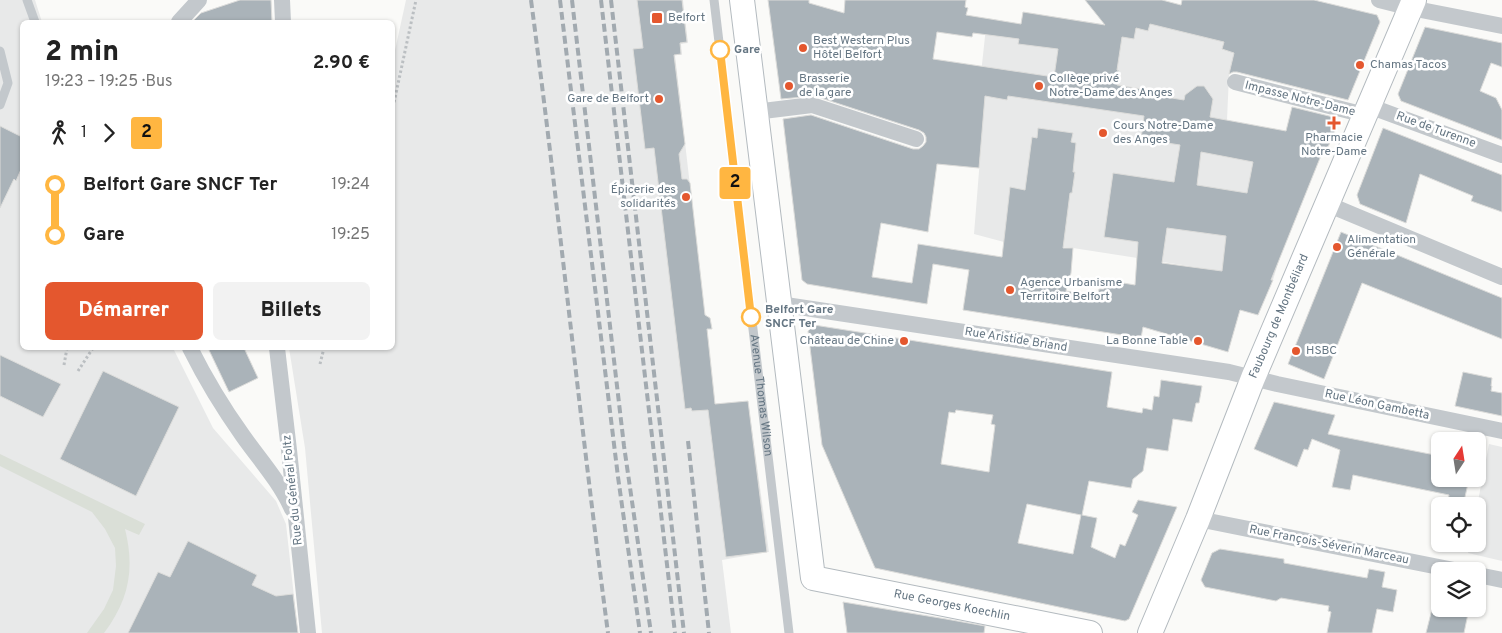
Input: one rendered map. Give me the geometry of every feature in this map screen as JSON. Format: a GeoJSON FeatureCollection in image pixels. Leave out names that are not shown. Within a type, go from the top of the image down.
{"type":"FeatureCollection","features":[{"type":"Feature","properties":{"kind":"street"},"geometry":{"type":"LineString","coordinates":[[182,20],[199,0]]}},
{"type":"Feature","properties":{"kind":"street"},"geometry":{"type":"LineString","coordinates":[[282,0],[283,20]]}},
{"type":"Feature","properties":{"kind":"street"},"geometry":{"type":"LineString","coordinates":[[742,0],[779,304]]}},
{"type":"Feature","properties":{"kind":"street"},"geometry":{"type":"LineString","coordinates":[[1379,0],[1412,4],[1502,26]]}},
{"type":"Feature","properties":{"kind":"street","name":"Faubourg de Montbéliard"},"geometry":{"type":"LineString","coordinates":[[1150,633],[1198,519],[1252,378],[1412,4]]}},
{"type":"Feature","properties":{"kind":"street","name":"Impasse Notre-Dame"},"geometry":{"type":"LineString","coordinates":[[1234,82],[1367,110]]}},
{"type":"Feature","properties":{"kind":"street"},"geometry":{"type":"LineString","coordinates":[[755,112],[812,105],[916,139]]}},
{"type":"Feature","properties":{"kind":"street","name":"Rue de Turenne"},"geometry":{"type":"LineString","coordinates":[[1367,110],[1502,155]]}},
{"type":"Feature","properties":{"kind":"street"},"geometry":{"type":"LineString","coordinates":[[1327,204],[1502,277]]}},
{"type":"Feature","properties":{"kind":"street","name":"Rue Aristide Briand"},"geometry":{"type":"LineString","coordinates":[[779,304],[1221,371],[1252,378]]}},
{"type":"Feature","properties":{"kind":"street","name":"Rue Georges Koechlin"},"geometry":{"type":"LineString","coordinates":[[779,304],[813,578],[1090,633]]}},
{"type":"Feature","properties":{"kind":"street"},"geometry":{"type":"LineString","coordinates":[[191,350],[220,402],[270,472],[285,495],[296,518]]}},
{"type":"Feature","properties":{"kind":"street","name":"Rue du Général Foltz"},"geometry":{"type":"LineString","coordinates":[[277,350],[308,633]]}},
{"type":"Feature","properties":{"kind":"street","name":"Rue Léon Gambetta"},"geometry":{"type":"LineString","coordinates":[[1252,378],[1502,431]]}},
{"type":"Feature","properties":{"kind":"street","name":"Rue François-Séverin Marceau"},"geometry":{"type":"LineString","coordinates":[[1198,519],[1431,565]]}},
{"type":"Feature","properties":{"kind":"street"},"geometry":{"type":"LineString","coordinates":[[1486,577],[1502,580]]}},
{"type":"Feature","properties":{"kind":"lane"},"geometry":{"type":"LineString","coordinates":[[27,0],[33,20]]}},
{"type":"Feature","properties":{"kind":"lane","name":"Avenue Thomas Wilson"},"geometry":{"type":"LineString","coordinates":[[714,0],[789,633]]}},
{"type":"Feature","properties":{"kind":"lane"},"geometry":{"type":"LineString","coordinates":[[0,51],[8,83],[0,104]]}},
{"type":"Feature","properties":{"kind":"path"},"geometry":{"type":"LineString","coordinates":[[395,98],[416,0]]}},
{"type":"Feature","properties":{"kind":"path"},"geometry":{"type":"LineString","coordinates":[[64,365],[67,350]]}},
{"type":"Feature","properties":{"kind":"path"},"geometry":{"type":"LineString","coordinates":[[78,371],[92,350]]}},
{"type":"Feature","properties":{"kind":"path"},"geometry":{"type":"LineString","coordinates":[[320,364],[324,350]]}},
{"type":"Feature","properties":{"kind":"shaded area"},"geometry":{"type":"Polygon","coordinates":[[[0,0],[35,0],[41,20],[20,20],[20,350],[174,350],[213,428],[276,501],[286,524],[298,633],[0,633],[0,0]]]}},
{"type":"Feature","properties":{"kind":"shaded area"},"geometry":{"type":"Polygon","coordinates":[[[406,0],[683,0],[688,43],[681,44],[682,55],[675,55],[715,404],[748,401],[769,552],[722,560],[731,633],[322,633],[305,448],[289,350],[395,350],[395,50],[406,0]]]}},
{"type":"Feature","properties":{"kind":"shaded area","name":"Cours Notre-Dame des Anges"},"geometry":{"type":"Polygon","coordinates":[[[1130,0],[1209,19],[1234,53],[1229,75],[1227,120],[1220,156],[1253,162],[1302,201],[1273,280],[1073,248],[1004,242],[974,234],[985,96],[979,92],[987,18],[1021,24],[1023,12],[1122,27],[1130,0]]]}},
{"type":"Feature","properties":{"kind":"shaded area"},"geometry":{"type":"Polygon","coordinates":[[[1489,444],[1502,447],[1502,561],[1468,553],[1486,552],[1486,497],[1479,497],[1480,488],[1486,488],[1486,460],[1489,444]]]}},
{"type":"Feature","properties":{"kind":"shaded area"},"geometry":{"type":"Polygon","coordinates":[[[0,454],[145,524],[139,535],[125,529],[129,557],[128,584],[119,608],[104,633],[87,633],[104,609],[113,590],[116,566],[115,548],[105,529],[92,512],[0,466],[0,454]]]}},
{"type":"Feature","properties":{"kind":"building"},"geometry":{"type":"Polygon","coordinates":[[[240,0],[271,0],[272,20],[194,20],[201,13],[240,0]]]}},
{"type":"Feature","properties":{"kind":"building"},"geometry":{"type":"Polygon","coordinates":[[[637,0],[682,0],[687,42],[680,43],[681,54],[674,55],[685,144],[679,154],[682,179],[687,179],[690,183],[705,315],[710,318],[712,329],[707,329],[715,404],[748,401],[767,552],[726,557],[708,410],[692,411],[691,408],[685,409],[654,148],[645,149],[633,49],[643,48],[637,0]]]}},
{"type":"Feature","properties":{"kind":"building"},"geometry":{"type":"Polygon","coordinates":[[[768,0],[809,0],[809,3],[844,13],[845,0],[966,0],[965,7],[968,8],[966,15],[1021,24],[1023,12],[1105,25],[1085,0],[1162,0],[1181,5],[1182,0],[1314,0],[1377,15],[1380,22],[1348,100],[1237,72],[1229,74],[1234,53],[1222,49],[1224,42],[1150,24],[1148,31],[1136,28],[1134,39],[1122,37],[1117,70],[1119,71],[1117,85],[1141,89],[1141,93],[1184,100],[1185,95],[1197,86],[1204,86],[1213,99],[1210,117],[1286,131],[1292,107],[1333,117],[1337,126],[1325,154],[1322,153],[1258,315],[1240,310],[1228,352],[1143,327],[1141,338],[963,310],[969,270],[933,264],[927,304],[807,284],[802,280],[783,119],[811,115],[913,149],[919,149],[923,146],[926,142],[926,137],[919,130],[815,96],[781,99],[768,0]],[[937,32],[933,59],[1054,77],[1058,49],[1018,44],[1019,39],[973,33],[972,37],[937,32]],[[985,96],[979,168],[937,164],[928,232],[881,223],[872,277],[912,283],[918,244],[1002,257],[1010,187],[1025,190],[1032,137],[1037,138],[1038,128],[1073,133],[1071,142],[1076,143],[1073,172],[1075,172],[1072,193],[1070,193],[1063,248],[1073,248],[1071,273],[1066,291],[1098,296],[1099,289],[1104,289],[1105,280],[1135,285],[1138,242],[1104,237],[1113,173],[1174,182],[1180,145],[1141,139],[1144,116],[1008,96],[1007,100],[985,96]],[[1201,152],[1197,185],[1247,193],[1253,162],[1201,152]],[[1167,228],[1162,263],[1222,271],[1226,236],[1167,228]]]}},
{"type":"Feature","properties":{"kind":"building"},"geometry":{"type":"Polygon","coordinates":[[[1425,27],[1502,43],[1502,67],[1491,63],[1480,91],[1496,98],[1502,110],[1502,140],[1401,101],[1398,94],[1425,27]]]}},
{"type":"Feature","properties":{"kind":"building"},"geometry":{"type":"Polygon","coordinates":[[[0,126],[20,136],[20,172],[16,181],[14,179],[0,208],[0,126]]]}},
{"type":"Feature","properties":{"kind":"building"},"geometry":{"type":"Polygon","coordinates":[[[1383,128],[1502,175],[1502,212],[1471,201],[1473,196],[1420,174],[1406,223],[1360,204],[1357,195],[1383,128]]]}},
{"type":"Feature","properties":{"kind":"building"},"geometry":{"type":"Polygon","coordinates":[[[1341,232],[1502,298],[1502,339],[1362,283],[1324,379],[1288,364],[1341,232]]]}},
{"type":"Feature","properties":{"kind":"building"},"geometry":{"type":"Polygon","coordinates":[[[814,325],[1112,372],[1107,407],[1142,413],[1143,408],[1152,410],[1154,396],[1159,397],[1161,380],[1202,386],[1199,403],[1196,403],[1192,422],[1173,419],[1168,451],[1147,448],[1143,471],[1133,479],[1131,488],[1089,481],[1082,515],[1097,518],[1091,547],[1115,558],[1120,544],[1125,546],[1138,515],[1132,512],[1138,500],[1177,507],[1129,619],[1125,621],[875,568],[822,445],[808,331],[814,325]],[[956,410],[955,413],[949,412],[941,464],[989,472],[995,425],[991,424],[993,415],[956,410]],[[1027,504],[1018,543],[1073,554],[1081,515],[1027,504]]]}},
{"type":"Feature","properties":{"kind":"building"},"geometry":{"type":"Polygon","coordinates":[[[209,350],[245,350],[258,378],[229,392],[209,350]]]}},
{"type":"Feature","properties":{"kind":"building"},"geometry":{"type":"Polygon","coordinates":[[[0,355],[61,384],[43,417],[0,396],[0,355]]]}},
{"type":"Feature","properties":{"kind":"building"},"geometry":{"type":"Polygon","coordinates":[[[103,371],[179,407],[136,496],[60,459],[103,371]]]}},
{"type":"Feature","properties":{"kind":"building"},"geometry":{"type":"Polygon","coordinates":[[[1463,372],[1492,378],[1491,391],[1502,393],[1502,416],[1455,406],[1463,372]]]}},
{"type":"Feature","properties":{"kind":"building"},"geometry":{"type":"Polygon","coordinates":[[[1274,402],[1335,415],[1328,434],[1431,454],[1431,488],[1467,488],[1465,497],[1449,497],[1449,495],[1353,475],[1350,490],[1332,487],[1340,450],[1312,439],[1308,450],[1304,449],[1297,467],[1254,449],[1274,402]]]}},
{"type":"Feature","properties":{"kind":"building"},"geometry":{"type":"Polygon","coordinates":[[[188,541],[257,575],[252,585],[276,596],[293,594],[298,633],[128,633],[158,572],[170,577],[188,541]]]}},
{"type":"Feature","properties":{"kind":"building"},"geometry":{"type":"Polygon","coordinates":[[[1220,549],[1284,559],[1284,563],[1367,578],[1369,569],[1385,572],[1382,587],[1397,590],[1393,612],[1377,609],[1372,633],[1327,633],[1331,612],[1328,611],[1329,606],[1281,598],[1276,601],[1205,587],[1201,580],[1212,553],[1220,549]]]}},
{"type":"Feature","properties":{"kind":"building"},"geometry":{"type":"Polygon","coordinates":[[[843,602],[985,626],[984,633],[847,633],[843,602]]]}},
{"type":"Feature","properties":{"kind":"building"},"geometry":{"type":"Polygon","coordinates":[[[1431,613],[1431,617],[1467,617],[1464,633],[1426,633],[1431,613]]]}},
{"type":"Feature","properties":{"kind":"railway"},"geometry":{"type":"LineString","coordinates":[[531,0],[608,633]]}},
{"type":"Feature","properties":{"kind":"railway"},"geometry":{"type":"LineString","coordinates":[[560,0],[618,477],[640,633]]}},
{"type":"Feature","properties":{"kind":"railway"},"geometry":{"type":"LineString","coordinates":[[572,0],[624,446],[651,633]]}},
{"type":"Feature","properties":{"kind":"railway"},"geometry":{"type":"LineString","coordinates":[[601,0],[675,633]]}},
{"type":"Feature","properties":{"kind":"railway"},"geometry":{"type":"LineString","coordinates":[[611,0],[684,633]]}},
{"type":"Feature","properties":{"kind":"railway"},"geometry":{"type":"LineString","coordinates":[[688,441],[709,633]]}},
{"type":"Feature","properties":{"kind":"bus line","name":"2"},"geometry":{"type":"LineString","coordinates":[[720,50],[751,317]]}},
{"type":"Feature","properties":{"kind":"place","name":"Belfort"},"geometry":{"type":"Point","coordinates":[657,18]}},
{"type":"Feature","properties":{"kind":"place","name":"Best Western Plus Hôtel Belfort"},"geometry":{"type":"Point","coordinates":[803,48]}},
{"type":"Feature","properties":{"kind":"place","name":"Gare"},"geometry":{"type":"Point","coordinates":[720,50]}},
{"type":"Feature","properties":{"kind":"place","name":"Chamas Tacos"},"geometry":{"type":"Point","coordinates":[1360,65]}},
{"type":"Feature","properties":{"kind":"place","name":"Brasserie de la gare"},"geometry":{"type":"Point","coordinates":[789,86]}},
{"type":"Feature","properties":{"kind":"place","name":"Collège privé Notre-Dame des Anges"},"geometry":{"type":"Point","coordinates":[1039,86]}},
{"type":"Feature","properties":{"kind":"place","name":"Gare de Belfort"},"geometry":{"type":"Point","coordinates":[659,99]}},
{"type":"Feature","properties":{"kind":"place","name":"Pharmacie Notre-Dame"},"geometry":{"type":"Point","coordinates":[1334,123]}},
{"type":"Feature","properties":{"kind":"place","name":"Cours Notre-Dame des Anges"},"geometry":{"type":"Point","coordinates":[1103,133]}},
{"type":"Feature","properties":{"kind":"place","name":"Épicerie des solidarités"},"geometry":{"type":"Point","coordinates":[686,197]}},
{"type":"Feature","properties":{"kind":"place","name":"Alimentation Générale"},"geometry":{"type":"Point","coordinates":[1337,247]}},
{"type":"Feature","properties":{"kind":"place","name":"Agence Urbanisme Territoire Belfort"},"geometry":{"type":"Point","coordinates":[1010,290]}},
{"type":"Feature","properties":{"kind":"place","name":"Belfort Gare SNCF Ter"},"geometry":{"type":"Point","coordinates":[751,317]}},
{"type":"Feature","properties":{"kind":"place","name":"Château de Chine"},"geometry":{"type":"Point","coordinates":[904,341]}},
{"type":"Feature","properties":{"kind":"place","name":"La Bonne Table"},"geometry":{"type":"Point","coordinates":[1198,341]}},
{"type":"Feature","properties":{"kind":"place","name":"HSBC"},"geometry":{"type":"Point","coordinates":[1296,351]}}]}
